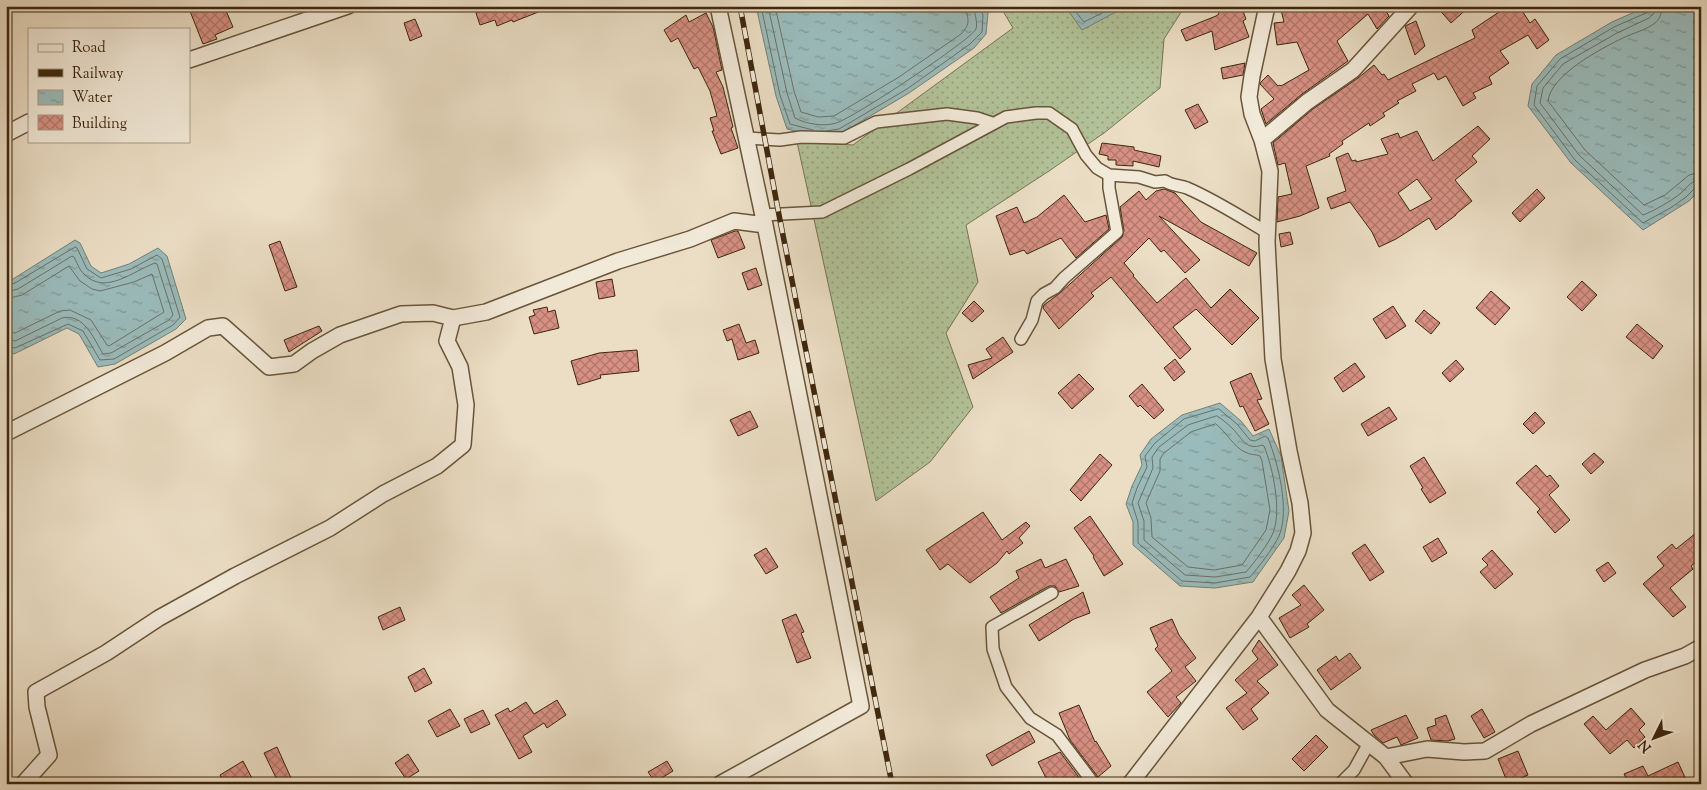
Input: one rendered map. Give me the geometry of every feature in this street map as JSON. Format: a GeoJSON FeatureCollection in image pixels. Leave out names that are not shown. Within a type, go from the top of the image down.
{"type":"FeatureCollection","features":[{"type":"Feature","properties":{"kind":"street"},"geometry":{"type":"LineString","coordinates":[[190,60],[348,6]]}},
{"type":"Feature","properties":{"kind":"street"},"geometry":{"type":"LineString","coordinates":[[718,6],[764,220],[861,706],[720,784]]}},
{"type":"Feature","properties":{"kind":"street"},"geometry":{"type":"LineString","coordinates":[[1130,784],[1259,617],[1288,571],[1298,551],[1303,533],[1300,503],[1273,359],[1268,233],[1270,171],[1262,140],[1252,114],[1249,97],[1267,6]]}},
{"type":"Feature","properties":{"kind":"street"},"geometry":{"type":"LineString","coordinates":[[1262,140],[1307,102],[1353,70],[1411,6]]}},
{"type":"Feature","properties":{"kind":"street"},"geometry":{"type":"LineString","coordinates":[[6,433],[166,353],[208,328],[223,326],[269,367],[294,364],[340,336],[401,314],[433,312],[454,318],[486,312],[618,262],[690,239],[734,221],[764,220],[822,212],[909,170],[992,123],[1006,117],[1036,112],[1050,113],[1072,129],[1086,155],[1097,168],[1109,175],[1139,177],[1155,182],[1165,181],[1170,185],[1185,187],[1268,233]]}},
{"type":"Feature","properties":{"kind":"street"},"geometry":{"type":"LineString","coordinates":[[746,138],[780,140],[801,137],[844,138],[876,122],[947,114],[976,118],[992,123]]}},
{"type":"Feature","properties":{"kind":"street"},"geometry":{"type":"LineString","coordinates":[[6,134],[28,123]]}},
{"type":"Feature","properties":{"kind":"street"},"geometry":{"type":"LineString","coordinates":[[1021,339],[1032,320],[1037,301],[1044,294],[1055,288],[1117,232],[1109,175]]}},
{"type":"Feature","properties":{"kind":"street"},"geometry":{"type":"LineString","coordinates":[[23,784],[49,755],[37,707],[36,692],[106,653],[159,618],[235,576],[330,528],[383,494],[437,466],[463,445],[466,405],[460,367],[447,341],[454,318]]}},
{"type":"Feature","properties":{"kind":"street"},"geometry":{"type":"LineString","coordinates":[[1052,593],[992,627],[993,649],[1006,687],[1030,718],[1057,735],[1094,784]]}},
{"type":"Feature","properties":{"kind":"street"},"geometry":{"type":"LineString","coordinates":[[1259,617],[1327,710],[1386,757],[1406,784]]}},
{"type":"Feature","properties":{"kind":"street"},"geometry":{"type":"LineString","coordinates":[[1386,757],[1427,749],[1464,752],[1485,751],[1531,724],[1645,670],[1685,656],[1701,647]]}},
{"type":"Feature","properties":{"kind":"street"},"geometry":{"type":"LineString","coordinates":[[1340,784],[1354,770],[1369,744]]}},
{"type":"Feature","properties":{"kind":"green space"},"geometry":{"type":"Polygon","coordinates":[[[1000,6],[1185,6],[1164,39],[1160,88],[1104,133],[966,225],[978,282],[946,333],[973,407],[930,462],[876,501],[797,142],[853,145],[1013,28],[1000,6]]]}},
{"type":"Feature","properties":{"kind":"water"},"geometry":{"type":"Polygon","coordinates":[[[756,6],[984,6],[988,13],[986,34],[974,48],[909,93],[840,134],[817,136],[787,129],[776,96],[756,6]]]}},
{"type":"Feature","properties":{"kind":"water"},"geometry":{"type":"Polygon","coordinates":[[[1065,6],[1127,6],[1082,30],[1065,6]]]}},
{"type":"Feature","properties":{"kind":"water"},"geometry":{"type":"Polygon","coordinates":[[[1648,6],[1701,6],[1701,189],[1689,201],[1643,230],[1571,163],[1528,106],[1532,84],[1556,55],[1612,22],[1648,6]]]}},
{"type":"Feature","properties":{"kind":"water"},"geometry":{"type":"Polygon","coordinates":[[[75,240],[80,243],[91,266],[101,273],[129,264],[158,248],[167,256],[186,319],[176,329],[115,364],[98,367],[79,334],[67,328],[14,354],[6,350],[6,281],[13,279],[75,240]]]}},
{"type":"Feature","properties":{"kind":"water"},"geometry":{"type":"Polygon","coordinates":[[[1220,403],[1241,421],[1253,436],[1269,429],[1281,456],[1289,511],[1284,538],[1253,582],[1215,588],[1180,586],[1133,545],[1133,522],[1126,504],[1142,465],[1140,455],[1151,439],[1182,415],[1220,403]]]}},
{"type":"Feature","properties":{"kind":"building"},"geometry":{"type":"Polygon","coordinates":[[[188,6],[224,6],[233,27],[215,35],[217,39],[203,44],[188,6]]]}},
{"type":"Feature","properties":{"kind":"building"},"geometry":{"type":"Polygon","coordinates":[[[490,6],[551,7],[513,22],[512,20],[497,26],[495,20],[480,25],[476,13],[491,8],[490,6]]]}},
{"type":"Feature","properties":{"kind":"building"},"geometry":{"type":"Polygon","coordinates":[[[1217,6],[1241,6],[1246,19],[1243,21],[1249,37],[1215,50],[1212,31],[1186,41],[1181,30],[1219,14],[1217,6]]]}},
{"type":"Feature","properties":{"kind":"building"},"geometry":{"type":"Polygon","coordinates":[[[1280,6],[1383,6],[1389,16],[1377,29],[1368,14],[1337,41],[1348,61],[1302,94],[1266,124],[1261,109],[1274,99],[1260,84],[1261,82],[1268,75],[1278,86],[1281,86],[1309,70],[1297,42],[1277,45],[1274,23],[1284,22],[1280,6]]]}},
{"type":"Feature","properties":{"kind":"building"},"geometry":{"type":"Polygon","coordinates":[[[1436,6],[1470,6],[1451,23],[1436,6]]]}},
{"type":"Feature","properties":{"kind":"building"},"geometry":{"type":"Polygon","coordinates":[[[1508,6],[1519,6],[1530,23],[1535,19],[1549,40],[1537,49],[1528,35],[1500,51],[1509,63],[1489,77],[1492,84],[1473,93],[1476,98],[1463,106],[1446,76],[1438,80],[1434,73],[1412,84],[1416,91],[1397,101],[1399,103],[1383,113],[1385,116],[1370,126],[1369,123],[1342,141],[1343,144],[1329,154],[1330,156],[1306,166],[1319,208],[1300,216],[1277,222],[1278,197],[1292,194],[1285,163],[1278,165],[1273,143],[1313,109],[1374,65],[1388,80],[1475,38],[1472,30],[1508,6]]]}},
{"type":"Feature","properties":{"kind":"building"},"geometry":{"type":"Polygon","coordinates":[[[706,13],[713,27],[722,70],[716,72],[723,87],[733,127],[731,128],[738,148],[721,154],[712,131],[714,131],[710,118],[717,116],[710,91],[698,67],[694,69],[678,38],[671,42],[664,30],[686,15],[689,22],[706,13]]]}},
{"type":"Feature","properties":{"kind":"building"},"geometry":{"type":"Polygon","coordinates":[[[415,19],[422,36],[410,41],[404,23],[415,19]]]}},
{"type":"Feature","properties":{"kind":"building"},"geometry":{"type":"Polygon","coordinates":[[[1416,21],[1425,46],[1415,55],[1405,26],[1416,21]]]}},
{"type":"Feature","properties":{"kind":"building"},"geometry":{"type":"Polygon","coordinates":[[[1245,63],[1243,75],[1223,79],[1221,68],[1245,63]]]}},
{"type":"Feature","properties":{"kind":"building"},"geometry":{"type":"Polygon","coordinates":[[[1198,104],[1208,122],[1195,129],[1185,110],[1198,104]]]}},
{"type":"Feature","properties":{"kind":"building"},"geometry":{"type":"Polygon","coordinates":[[[1478,126],[1490,139],[1472,156],[1477,162],[1455,180],[1472,201],[1436,230],[1429,218],[1396,239],[1379,247],[1372,232],[1350,202],[1331,209],[1327,198],[1346,191],[1336,158],[1348,153],[1352,161],[1356,160],[1356,162],[1388,154],[1381,139],[1398,133],[1400,138],[1417,131],[1433,161],[1478,126]],[[1417,179],[1398,193],[1410,211],[1432,199],[1417,179]]]}},
{"type":"Feature","properties":{"kind":"building"},"geometry":{"type":"Polygon","coordinates":[[[1102,143],[1134,147],[1134,150],[1161,156],[1159,167],[1133,161],[1133,166],[1116,165],[1116,160],[1108,160],[1108,156],[1099,154],[1102,143]]]}},
{"type":"Feature","properties":{"kind":"building"},"geometry":{"type":"Polygon","coordinates":[[[1164,189],[1175,193],[1201,222],[1257,253],[1249,266],[1159,216],[1200,260],[1185,273],[1164,250],[1161,252],[1149,238],[1124,263],[1133,276],[1157,303],[1186,278],[1211,308],[1230,289],[1259,318],[1232,345],[1196,309],[1173,327],[1191,349],[1180,359],[1111,277],[1091,293],[1094,296],[1059,329],[1043,308],[1044,305],[1122,237],[1124,231],[1120,207],[1139,191],[1146,200],[1156,191],[1164,189]]]}},
{"type":"Feature","properties":{"kind":"building"},"geometry":{"type":"Polygon","coordinates":[[[1537,189],[1545,198],[1520,222],[1512,213],[1537,189]]]}},
{"type":"Feature","properties":{"kind":"building"},"geometry":{"type":"Polygon","coordinates":[[[1064,195],[1085,222],[1106,215],[1109,229],[1076,258],[1061,238],[1027,254],[1024,250],[1010,255],[996,216],[1017,207],[1024,223],[1037,217],[1064,195]]]}},
{"type":"Feature","properties":{"kind":"building"},"geometry":{"type":"Polygon","coordinates":[[[738,231],[745,248],[718,258],[711,240],[738,231]]]}},
{"type":"Feature","properties":{"kind":"building"},"geometry":{"type":"Polygon","coordinates":[[[1290,232],[1293,244],[1281,247],[1279,234],[1290,232]]]}},
{"type":"Feature","properties":{"kind":"building"},"geometry":{"type":"Polygon","coordinates":[[[280,241],[297,287],[285,291],[269,245],[280,241]]]}},
{"type":"Feature","properties":{"kind":"building"},"geometry":{"type":"Polygon","coordinates":[[[756,268],[762,285],[748,290],[742,273],[756,268]]]}},
{"type":"Feature","properties":{"kind":"building"},"geometry":{"type":"Polygon","coordinates":[[[612,279],[615,296],[599,299],[596,282],[612,279]]]}},
{"type":"Feature","properties":{"kind":"building"},"geometry":{"type":"Polygon","coordinates":[[[1582,281],[1597,295],[1582,311],[1567,297],[1582,281]]]}},
{"type":"Feature","properties":{"kind":"building"},"geometry":{"type":"Polygon","coordinates":[[[1491,291],[1510,308],[1495,325],[1476,308],[1491,291]]]}},
{"type":"Feature","properties":{"kind":"building"},"geometry":{"type":"Polygon","coordinates":[[[974,301],[984,311],[972,322],[962,313],[974,301]]]}},
{"type":"Feature","properties":{"kind":"building"},"geometry":{"type":"Polygon","coordinates":[[[1393,306],[1406,326],[1386,339],[1373,319],[1393,306]]]}},
{"type":"Feature","properties":{"kind":"building"},"geometry":{"type":"Polygon","coordinates":[[[547,307],[548,312],[555,310],[559,328],[534,334],[529,317],[535,315],[533,310],[547,307]]]}},
{"type":"Feature","properties":{"kind":"building"},"geometry":{"type":"Polygon","coordinates":[[[1424,310],[1440,323],[1431,334],[1415,321],[1424,310]]]}},
{"type":"Feature","properties":{"kind":"building"},"geometry":{"type":"Polygon","coordinates":[[[739,324],[746,343],[755,340],[759,353],[738,360],[732,339],[727,341],[723,330],[739,324]]]}},
{"type":"Feature","properties":{"kind":"building"},"geometry":{"type":"Polygon","coordinates":[[[1637,324],[1663,346],[1653,359],[1626,337],[1637,324]]]}},
{"type":"Feature","properties":{"kind":"building"},"geometry":{"type":"Polygon","coordinates":[[[319,326],[322,331],[289,352],[284,340],[319,326]]]}},
{"type":"Feature","properties":{"kind":"building"},"geometry":{"type":"Polygon","coordinates":[[[1003,337],[1013,352],[973,379],[968,365],[992,358],[986,349],[1003,337]]]}},
{"type":"Feature","properties":{"kind":"building"},"geometry":{"type":"Polygon","coordinates":[[[637,350],[639,371],[600,375],[601,378],[578,385],[571,361],[599,353],[637,350]]]}},
{"type":"Feature","properties":{"kind":"building"},"geometry":{"type":"Polygon","coordinates":[[[1175,359],[1185,372],[1174,381],[1164,368],[1175,359]]]}},
{"type":"Feature","properties":{"kind":"building"},"geometry":{"type":"Polygon","coordinates":[[[1456,360],[1464,369],[1450,382],[1442,373],[1456,360]]]}},
{"type":"Feature","properties":{"kind":"building"},"geometry":{"type":"Polygon","coordinates":[[[1355,363],[1365,377],[1343,392],[1334,378],[1355,363]]]}},
{"type":"Feature","properties":{"kind":"building"},"geometry":{"type":"Polygon","coordinates":[[[1251,373],[1262,399],[1257,400],[1269,424],[1255,431],[1243,406],[1240,407],[1230,382],[1251,373]]]}},
{"type":"Feature","properties":{"kind":"building"},"geometry":{"type":"Polygon","coordinates":[[[1079,374],[1094,389],[1072,409],[1058,393],[1079,374]]]}},
{"type":"Feature","properties":{"kind":"building"},"geometry":{"type":"Polygon","coordinates":[[[1142,384],[1164,410],[1154,419],[1140,405],[1138,407],[1129,396],[1142,384]]]}},
{"type":"Feature","properties":{"kind":"building"},"geometry":{"type":"Polygon","coordinates":[[[1389,407],[1397,419],[1368,436],[1361,424],[1389,407]]]}},
{"type":"Feature","properties":{"kind":"building"},"geometry":{"type":"Polygon","coordinates":[[[750,411],[758,427],[738,436],[730,420],[750,411]]]}},
{"type":"Feature","properties":{"kind":"building"},"geometry":{"type":"Polygon","coordinates":[[[1535,412],[1545,423],[1533,434],[1523,424],[1535,412]]]}},
{"type":"Feature","properties":{"kind":"building"},"geometry":{"type":"Polygon","coordinates":[[[1594,453],[1604,462],[1591,474],[1582,464],[1594,453]]]}},
{"type":"Feature","properties":{"kind":"building"},"geometry":{"type":"Polygon","coordinates":[[[1100,454],[1112,465],[1081,501],[1070,490],[1100,454]]]}},
{"type":"Feature","properties":{"kind":"building"},"geometry":{"type":"Polygon","coordinates":[[[1424,457],[1446,493],[1430,503],[1410,466],[1424,457]]]}},
{"type":"Feature","properties":{"kind":"building"},"geometry":{"type":"Polygon","coordinates":[[[1536,465],[1547,477],[1550,475],[1559,486],[1549,495],[1570,520],[1555,533],[1537,512],[1540,509],[1516,483],[1536,465]]]}},
{"type":"Feature","properties":{"kind":"building"},"geometry":{"type":"Polygon","coordinates":[[[983,512],[1002,540],[1026,522],[1030,526],[1019,538],[1023,543],[1009,554],[1007,551],[997,563],[970,583],[948,564],[940,570],[926,550],[983,512]]]}},
{"type":"Feature","properties":{"kind":"building"},"geometry":{"type":"Polygon","coordinates":[[[1090,516],[1123,564],[1104,576],[1094,556],[1074,528],[1090,516]]]}},
{"type":"Feature","properties":{"kind":"building"},"geometry":{"type":"Polygon","coordinates":[[[1701,529],[1701,558],[1691,566],[1693,569],[1670,588],[1686,607],[1673,617],[1643,584],[1664,566],[1657,557],[1672,544],[1676,549],[1701,529]]]}},
{"type":"Feature","properties":{"kind":"building"},"geometry":{"type":"Polygon","coordinates":[[[1438,538],[1447,553],[1432,562],[1423,547],[1438,538]]]}},
{"type":"Feature","properties":{"kind":"building"},"geometry":{"type":"Polygon","coordinates":[[[1365,544],[1384,572],[1370,581],[1352,553],[1365,544]]]}},
{"type":"Feature","properties":{"kind":"building"},"geometry":{"type":"Polygon","coordinates":[[[766,548],[778,567],[766,574],[754,555],[766,548]]]}},
{"type":"Feature","properties":{"kind":"building"},"geometry":{"type":"Polygon","coordinates":[[[1492,550],[1513,574],[1495,589],[1480,572],[1488,565],[1482,559],[1492,550]]]}},
{"type":"Feature","properties":{"kind":"building"},"geometry":{"type":"Polygon","coordinates":[[[1041,559],[1045,568],[1066,559],[1079,586],[1059,592],[1055,586],[1049,586],[1001,613],[990,597],[1019,578],[1016,571],[1041,559]]]}},
{"type":"Feature","properties":{"kind":"building"},"geometry":{"type":"Polygon","coordinates":[[[1608,562],[1616,573],[1604,582],[1596,570],[1608,562]]]}},
{"type":"Feature","properties":{"kind":"building"},"geometry":{"type":"Polygon","coordinates":[[[1304,585],[1324,610],[1307,624],[1309,627],[1290,638],[1279,618],[1301,605],[1292,595],[1304,585]]]}},
{"type":"Feature","properties":{"kind":"building"},"geometry":{"type":"Polygon","coordinates":[[[1083,592],[1090,613],[1074,619],[1039,641],[1029,625],[1083,592]]]}},
{"type":"Feature","properties":{"kind":"building"},"geometry":{"type":"Polygon","coordinates":[[[400,607],[405,620],[383,630],[378,617],[400,607]]]}},
{"type":"Feature","properties":{"kind":"building"},"geometry":{"type":"Polygon","coordinates":[[[796,614],[804,632],[801,633],[811,658],[797,663],[782,620],[796,614]]]}},
{"type":"Feature","properties":{"kind":"building"},"geometry":{"type":"Polygon","coordinates":[[[1172,619],[1179,635],[1196,658],[1185,667],[1196,681],[1176,697],[1181,703],[1168,717],[1147,692],[1172,671],[1155,649],[1158,646],[1150,628],[1172,619]]]}},
{"type":"Feature","properties":{"kind":"building"},"geometry":{"type":"Polygon","coordinates":[[[1259,640],[1278,665],[1257,681],[1269,693],[1251,709],[1258,719],[1243,730],[1226,708],[1247,693],[1235,680],[1258,659],[1252,651],[1259,640]]]}},
{"type":"Feature","properties":{"kind":"building"},"geometry":{"type":"Polygon","coordinates":[[[1350,653],[1361,668],[1331,690],[1317,670],[1336,656],[1339,661],[1350,653]]]}},
{"type":"Feature","properties":{"kind":"building"},"geometry":{"type":"Polygon","coordinates":[[[424,668],[432,683],[415,692],[408,677],[424,668]]]}},
{"type":"Feature","properties":{"kind":"building"},"geometry":{"type":"Polygon","coordinates":[[[557,700],[566,715],[547,728],[544,723],[523,736],[532,752],[519,759],[495,715],[508,708],[510,712],[526,702],[534,714],[557,700]]]}},
{"type":"Feature","properties":{"kind":"building"},"geometry":{"type":"Polygon","coordinates":[[[1079,705],[1095,742],[1111,766],[1098,777],[1070,740],[1059,713],[1079,705]]]}},
{"type":"Feature","properties":{"kind":"building"},"geometry":{"type":"Polygon","coordinates":[[[1631,708],[1645,724],[1639,730],[1645,737],[1634,748],[1627,740],[1610,754],[1584,724],[1593,716],[1606,730],[1631,708]]]}},
{"type":"Feature","properties":{"kind":"building"},"geometry":{"type":"Polygon","coordinates":[[[450,709],[460,726],[437,737],[428,721],[450,709]]]}},
{"type":"Feature","properties":{"kind":"building"},"geometry":{"type":"Polygon","coordinates":[[[1482,709],[1495,732],[1484,738],[1471,716],[1482,709]]]}},
{"type":"Feature","properties":{"kind":"building"},"geometry":{"type":"Polygon","coordinates":[[[483,710],[490,724],[471,733],[464,719],[483,710]]]}},
{"type":"Feature","properties":{"kind":"building"},"geometry":{"type":"Polygon","coordinates":[[[1406,715],[1418,738],[1401,745],[1397,737],[1383,743],[1371,730],[1406,715]]]}},
{"type":"Feature","properties":{"kind":"building"},"geometry":{"type":"Polygon","coordinates":[[[1446,715],[1455,739],[1448,741],[1431,740],[1427,728],[1436,725],[1435,719],[1446,715]]]}},
{"type":"Feature","properties":{"kind":"building"},"geometry":{"type":"Polygon","coordinates":[[[1029,731],[1035,742],[992,766],[986,755],[1029,731]]]}},
{"type":"Feature","properties":{"kind":"building"},"geometry":{"type":"Polygon","coordinates":[[[1316,735],[1328,747],[1304,771],[1292,759],[1316,735]]]}},
{"type":"Feature","properties":{"kind":"building"},"geometry":{"type":"Polygon","coordinates":[[[277,747],[291,778],[279,784],[264,753],[277,747]]]}},
{"type":"Feature","properties":{"kind":"building"},"geometry":{"type":"Polygon","coordinates":[[[1518,751],[1528,775],[1508,784],[1498,759],[1518,751]]]}},
{"type":"Feature","properties":{"kind":"building"},"geometry":{"type":"Polygon","coordinates":[[[1060,752],[1084,784],[1049,784],[1038,762],[1060,752]]]}},
{"type":"Feature","properties":{"kind":"building"},"geometry":{"type":"Polygon","coordinates":[[[408,754],[419,771],[406,779],[395,763],[408,754]]]}},
{"type":"Feature","properties":{"kind":"building"},"geometry":{"type":"Polygon","coordinates":[[[243,761],[255,784],[224,784],[220,775],[243,761]]]}},
{"type":"Feature","properties":{"kind":"building"},"geometry":{"type":"Polygon","coordinates":[[[667,761],[673,771],[655,782],[648,772],[667,761]]]}},
{"type":"Feature","properties":{"kind":"building"},"geometry":{"type":"Polygon","coordinates":[[[1678,762],[1688,784],[1629,784],[1624,774],[1643,766],[1648,776],[1678,762]]]}},
{"type":"Feature","properties":{"kind":"railway"},"geometry":{"type":"LineString","coordinates":[[740,6],[779,215],[892,784]]}}]}
